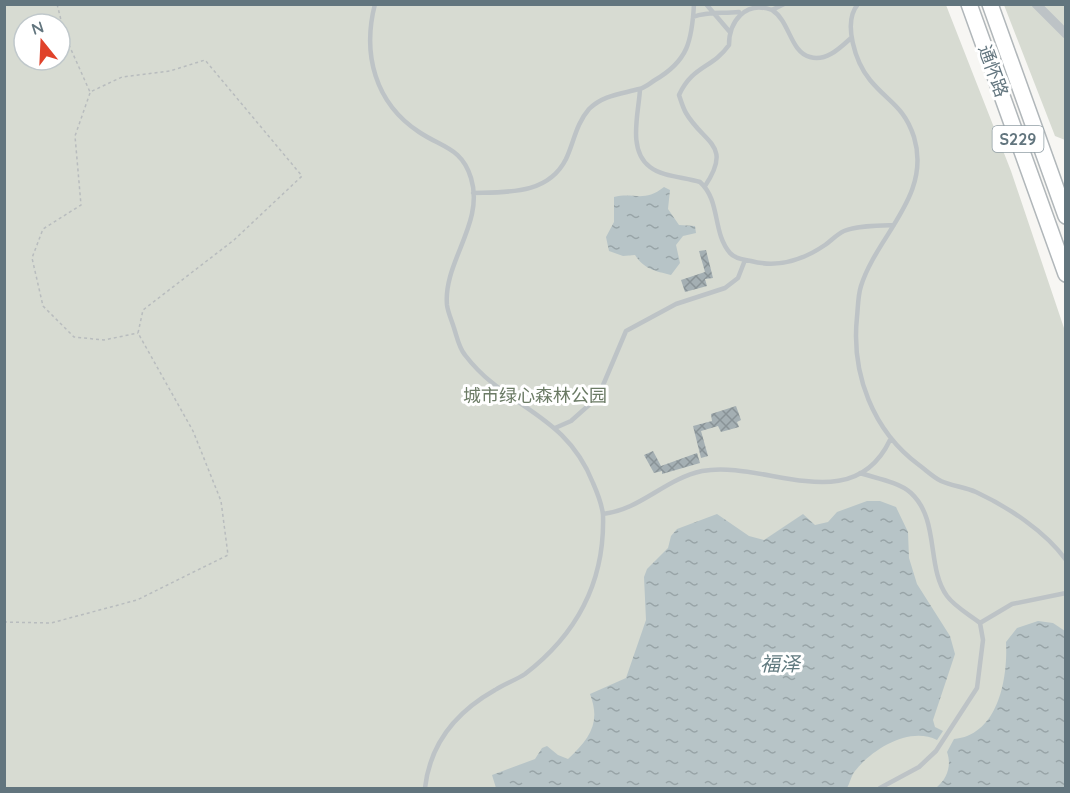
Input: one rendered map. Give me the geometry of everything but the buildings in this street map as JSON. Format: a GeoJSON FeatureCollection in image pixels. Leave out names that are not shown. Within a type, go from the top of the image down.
{"type":"FeatureCollection","features":[{"type":"Feature","properties":{"kind":"main road","name":"通怀路"},"geometry":{"type":"LineString","coordinates":[[969,4],[1065,274]]}},
{"type":"Feature","properties":{"kind":"main road","name":"通怀路"},"geometry":{"type":"LineString","coordinates":[[990,4],[1065,216]]}},
{"type":"Feature","properties":{"kind":"street"},"geometry":{"type":"LineString","coordinates":[[1036,4],[1065,34]]}},
{"type":"Feature","properties":{"kind":"lane"},"geometry":{"type":"LineString","coordinates":[[375,4],[370,24],[370,47],[378,87],[418,132],[446,146],[465,160],[472,182],[473,193],[464,242],[453,265],[448,285],[447,306],[463,354],[500,392],[531,408],[574,447],[588,469],[603,514],[595,582],[569,630],[524,675],[493,691],[471,706],[458,720],[436,745],[428,767],[425,789]]}},
{"type":"Feature","properties":{"kind":"lane"},"geometry":{"type":"LineString","coordinates":[[473,193],[519,192],[548,180],[566,158],[579,125],[590,109],[621,91],[640,89],[670,73],[688,49],[694,4]]}},
{"type":"Feature","properties":{"kind":"lane"},"geometry":{"type":"LineString","coordinates":[[706,4],[729,31]]}},
{"type":"Feature","properties":{"kind":"lane"},"geometry":{"type":"LineString","coordinates":[[772,10],[783,4]]}},
{"type":"Feature","properties":{"kind":"lane"},"geometry":{"type":"LineString","coordinates":[[858,4],[853,10],[851,38],[870,80],[890,97],[905,116],[914,138],[917,170],[909,201],[883,239],[861,286],[857,322],[858,360],[864,390],[874,415],[890,440],[940,480],[974,491],[1001,505],[1037,532],[1065,560]]}},
{"type":"Feature","properties":{"kind":"lane"},"geometry":{"type":"LineString","coordinates":[[693,17],[713,12],[723,14],[739,12],[751,7],[772,10],[782,19],[800,51],[810,57],[824,57],[851,38]]}},
{"type":"Feature","properties":{"kind":"lane"},"geometry":{"type":"LineString","coordinates":[[705,186],[716,169],[717,153],[708,138],[686,113],[679,95],[687,78],[722,54],[729,45],[729,31],[739,12]]}},
{"type":"Feature","properties":{"kind":"lane"},"geometry":{"type":"LineString","coordinates":[[640,89],[636,137],[639,151],[649,166],[700,182],[705,186],[712,198],[724,244],[732,256],[766,266],[787,262],[815,251],[842,232],[855,228],[894,225]]}},
{"type":"Feature","properties":{"kind":"lane"},"geometry":{"type":"LineString","coordinates":[[555,428],[572,421],[598,397],[626,331],[676,304],[724,288],[738,278],[745,260]]}},
{"type":"Feature","properties":{"kind":"lane"},"geometry":{"type":"LineString","coordinates":[[603,514],[632,507],[660,488],[703,471],[751,472],[801,483],[826,483],[860,473],[884,454],[890,440]]}},
{"type":"Feature","properties":{"kind":"lane"},"geometry":{"type":"LineString","coordinates":[[860,473],[911,492],[921,506],[929,527],[937,572],[948,598],[980,622],[983,640],[976,688],[936,751],[919,767],[880,789]]}},
{"type":"Feature","properties":{"kind":"lane"},"geometry":{"type":"LineString","coordinates":[[980,622],[1012,604],[1065,593]]}},
{"type":"Feature","properties":{"kind":"path"},"geometry":{"type":"LineString","coordinates":[[57,4],[65,36],[90,92],[75,136],[81,205],[43,229],[32,258],[43,306],[74,337],[105,340],[138,333]]}},
{"type":"Feature","properties":{"kind":"path"},"geometry":{"type":"LineString","coordinates":[[4,622],[51,623],[137,600],[228,555],[220,501],[193,431],[138,333],[143,310],[234,240],[302,176],[205,60],[170,71],[122,77],[90,92]]}},
{"type":"Feature","properties":{"kind":"green space","name":"城市绿心森林公园"},"geometry":{"type":"Polygon","coordinates":[[[5,5],[946,5],[1011,171],[1065,331],[1065,788],[5,788],[5,5]]]}},
{"type":"Feature","properties":{"kind":"green space"},"geometry":{"type":"Polygon","coordinates":[[[1004,5],[1065,5],[1065,140],[1055,136],[1004,5]]]}},
{"type":"Feature","properties":{"kind":"water"},"geometry":{"type":"Polygon","coordinates":[[[664,187],[670,190],[668,209],[679,225],[695,226],[696,233],[683,236],[676,245],[680,263],[671,275],[646,266],[635,255],[623,256],[609,251],[606,237],[614,222],[614,197],[651,195],[664,187]]]}},
{"type":"Feature","properties":{"kind":"water","name":"福泽"},"geometry":{"type":"Polygon","coordinates":[[[867,501],[880,501],[896,507],[908,532],[909,558],[917,584],[950,636],[955,654],[933,720],[935,727],[943,731],[937,740],[926,736],[915,736],[892,742],[862,763],[852,775],[847,788],[496,788],[492,775],[535,759],[542,748],[547,746],[558,755],[568,759],[588,737],[594,722],[590,694],[626,678],[646,620],[644,577],[647,569],[668,548],[671,536],[677,529],[717,514],[749,536],[764,540],[803,514],[815,525],[828,522],[837,512],[867,501]]]}},
{"type":"Feature","properties":{"kind":"water"},"geometry":{"type":"Polygon","coordinates":[[[1038,621],[1053,623],[1065,631],[1065,788],[936,788],[948,772],[947,752],[954,739],[969,735],[981,727],[997,703],[1005,672],[1006,642],[1017,628],[1038,621]]]}}]}
